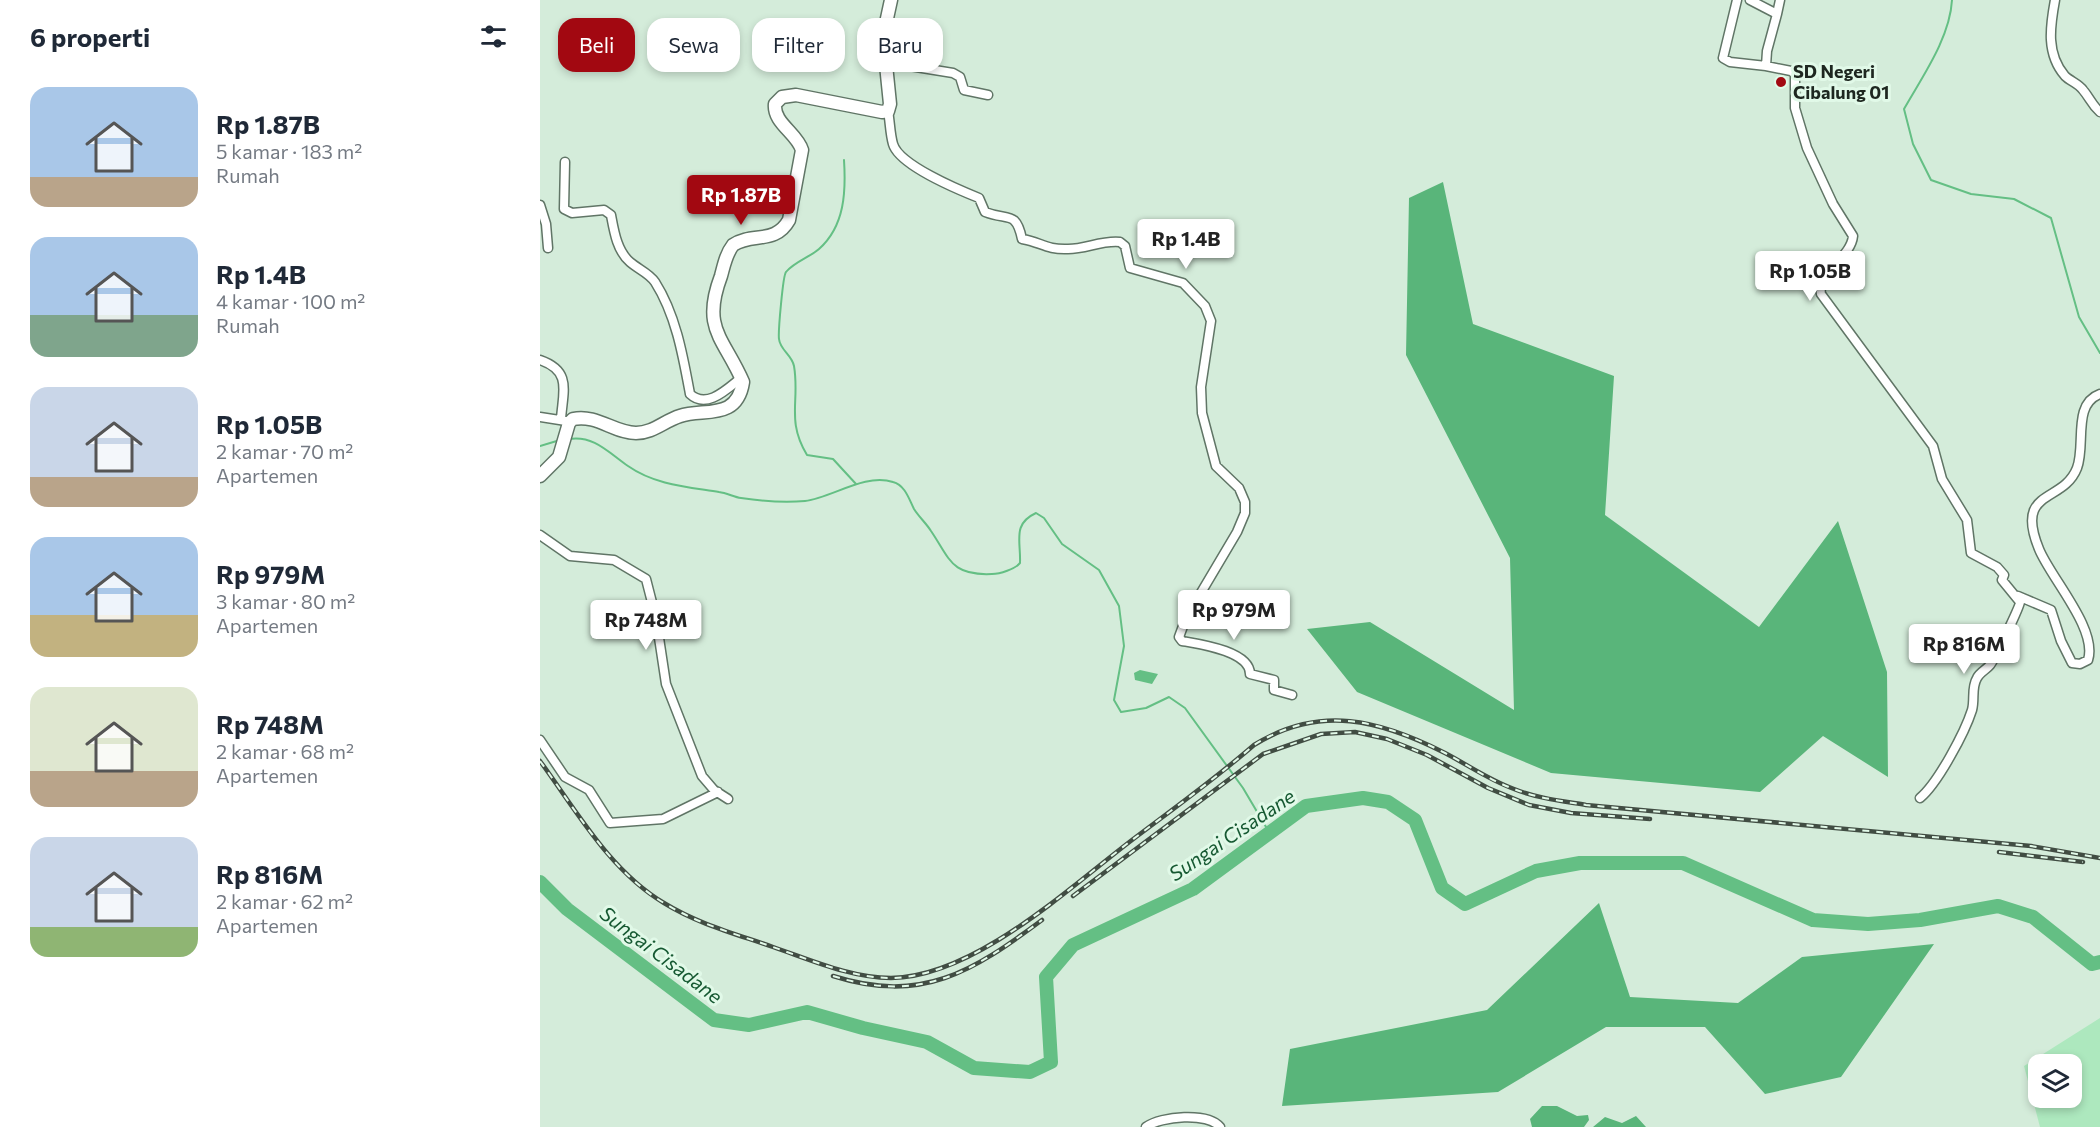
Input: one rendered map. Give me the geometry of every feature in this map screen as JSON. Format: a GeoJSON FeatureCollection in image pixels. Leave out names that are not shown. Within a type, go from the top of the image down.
{"type":"FeatureCollection","features":[{"type":"Feature","properties":{"kind":"street"},"geometry":{"type":"LineString","coordinates":[[888,18],[891,0]]}},
{"type":"Feature","properties":{"kind":"street"},"geometry":{"type":"LineString","coordinates":[[1737,0],[1723,58],[1730,62],[1791,70],[1795,74],[1796,108],[1807,148],[1833,204],[1853,236],[1851,245],[1821,285],[1822,296],[1933,446],[1942,479],[1967,520],[1971,553],[1997,567],[2004,576],[2002,580],[2018,596],[2051,610],[2070,661],[2075,664],[2088,660],[2090,651],[2085,634],[2073,606],[2047,567],[2038,546],[2033,522],[2038,501],[2073,477],[2080,459],[2084,407],[2091,398],[2100,394]]}},
{"type":"Feature","properties":{"kind":"street"},"geometry":{"type":"LineString","coordinates":[[1750,0],[1777,14]]}},
{"type":"Feature","properties":{"kind":"street"},"geometry":{"type":"LineString","coordinates":[[1766,66],[1780,0]]}},
{"type":"Feature","properties":{"kind":"street"},"geometry":{"type":"LineString","coordinates":[[2055,0],[2050,38],[2055,60],[2066,76],[2085,91],[2088,100],[2100,112]]}},
{"type":"Feature","properties":{"kind":"street"},"geometry":{"type":"LineString","coordinates":[[943,71],[960,77],[964,90],[988,95]]}},
{"type":"Feature","properties":{"kind":"street"},"geometry":{"type":"LineString","coordinates":[[886,72],[892,143],[904,156],[939,180],[979,198],[985,212],[1018,222],[1022,239],[1038,242],[1045,248],[1059,249],[1120,242],[1125,246],[1130,268],[1184,283],[1205,306],[1211,321],[1201,387],[1202,413],[1216,466],[1239,488],[1246,507],[1237,532],[1186,618],[1179,637],[1182,641],[1222,649],[1246,664],[1250,674],[1274,680],[1274,690],[1292,695]]}},
{"type":"Feature","properties":{"kind":"street"},"geometry":{"type":"LineString","coordinates":[[565,430],[589,418],[631,432],[650,431],[682,415],[720,411],[732,403],[743,384],[717,334],[712,314],[713,300],[733,245],[741,241],[772,237],[781,231],[789,220],[802,150],[798,140],[776,114],[777,100],[796,95],[882,112],[888,111]]}},
{"type":"Feature","properties":{"kind":"street"},"geometry":{"type":"LineString","coordinates":[[565,162],[564,208],[572,213],[604,210],[611,215],[617,241],[628,261],[653,278],[665,300],[675,326],[690,394],[702,398],[717,397],[741,378]]}},
{"type":"Feature","properties":{"kind":"street"},"geometry":{"type":"LineString","coordinates":[[540,205],[548,248]]}},
{"type":"Feature","properties":{"kind":"street"},"geometry":{"type":"LineString","coordinates":[[540,360],[550,363],[562,373],[565,430],[556,463],[540,476]]}},
{"type":"Feature","properties":{"kind":"street"},"geometry":{"type":"LineString","coordinates":[[540,417],[565,430]]}},
{"type":"Feature","properties":{"kind":"street"},"geometry":{"type":"LineString","coordinates":[[540,535],[570,556],[582,559],[614,560],[639,572],[646,579],[656,618],[666,684],[702,776],[728,799]]}},
{"type":"Feature","properties":{"kind":"street"},"geometry":{"type":"LineString","coordinates":[[1920,798],[1929,789],[1958,742],[1971,712],[1975,683],[1992,662],[2003,636],[2017,613],[2020,604],[2018,596]]}},
{"type":"Feature","properties":{"kind":"street"},"geometry":{"type":"LineString","coordinates":[[540,740],[565,777],[589,790],[610,823],[663,819],[718,792]]}},
{"type":"Feature","properties":{"kind":"street"},"geometry":{"type":"LineString","coordinates":[[1146,1127],[1156,1120],[1169,1118],[1210,1120],[1220,1127]]}},
{"type":"Feature","properties":{"kind":"shaded area"},"geometry":{"type":"Polygon","coordinates":[[[1443,182],[1473,324],[1614,376],[1605,515],[1759,627],[1838,521],[1887,672],[1888,777],[1823,736],[1760,792],[1551,773],[1357,692],[1307,629],[1370,622],[1514,710],[1510,558],[1406,355],[1409,198],[1443,182]]]}},
{"type":"Feature","properties":{"kind":"shaded area"},"geometry":{"type":"Polygon","coordinates":[[[1140,670],[1158,674],[1152,684],[1135,680],[1134,673],[1140,670]]]}},
{"type":"Feature","properties":{"kind":"shaded area"},"geometry":{"type":"Polygon","coordinates":[[[1599,903],[1630,997],[1738,1003],[1802,957],[1934,944],[1841,1077],[1765,1094],[1705,1027],[1606,1027],[1498,1092],[1282,1106],[1290,1049],[1487,1010],[1599,903]]]}},
{"type":"Feature","properties":{"kind":"shaded area"},"geometry":{"type":"Polygon","coordinates":[[[2100,1018],[2100,1127],[2040,1127],[2035,1108],[2082,1108],[2082,1054],[2043,1054],[2100,1018]]]}},
{"type":"Feature","properties":{"kind":"shaded area"},"geometry":{"type":"Polygon","coordinates":[[[2028,1063],[2028,1081],[2024,1066],[2028,1063]]]}},
{"type":"Feature","properties":{"kind":"shaded area"},"geometry":{"type":"Polygon","coordinates":[[[1542,1106],[1557,1106],[1577,1116],[1588,1115],[1589,1120],[1584,1127],[1532,1127],[1530,1119],[1542,1106]]]}},
{"type":"Feature","properties":{"kind":"shaded area"},"geometry":{"type":"Polygon","coordinates":[[[1636,1116],[1646,1127],[1593,1127],[1605,1117],[1622,1123],[1636,1116]]]}},
{"type":"Feature","properties":{"kind":"waterway"},"geometry":{"type":"LineString","coordinates":[[1952,0],[1941,43],[1904,109],[1913,144],[1931,180],[1971,194],[2014,199],[2051,218],[2079,317],[2100,353]]}},
{"type":"Feature","properties":{"kind":"waterway"},"geometry":{"type":"LineString","coordinates":[[844,160],[844,196],[834,230],[819,249],[786,272],[779,339],[794,366],[795,421],[807,455],[833,459],[856,484]]}},
{"type":"Feature","properties":{"kind":"waterway"},"geometry":{"type":"LineString","coordinates":[[569,439],[578,438],[594,442],[638,472],[660,481],[749,499],[781,502],[805,501],[860,483],[882,480],[893,482],[904,489],[914,509],[953,564],[960,569],[978,574],[1003,572],[1020,563],[1019,534],[1028,517],[1036,513],[1044,518],[1062,544],[1099,570],[1119,606],[1124,646],[1114,700],[1121,712],[1146,708],[1169,697],[1185,708],[1243,788],[1269,832]]}},
{"type":"Feature","properties":{"kind":"waterway"},"geometry":{"type":"LineString","coordinates":[[540,446],[560,440]]}},
{"type":"Feature","properties":{"kind":"waterway","name":"Sungai Cisadane"},"geometry":{"type":"LineString","coordinates":[[540,882],[567,909],[714,1020],[749,1025],[807,1012],[863,1028],[927,1042],[974,1068],[1030,1072],[1051,1062],[1046,977],[1073,945],[1193,889],[1306,806],[1363,798],[1388,802],[1415,820],[1442,888],[1465,904],[1536,871],[1580,863],[1683,863],[1813,920],[1868,924],[1920,920],[1998,906],[2033,917],[2092,964],[2100,962]]}},
{"type":"Feature","properties":{"kind":"railway"},"geometry":{"type":"LineString","coordinates":[[540,761],[611,857],[645,890],[664,903],[704,923],[831,967],[861,975],[891,978],[923,974],[955,963],[987,947],[1050,904],[1254,745],[1278,732],[1303,724],[1326,721],[1350,721],[1397,732],[1445,753],[1505,785],[1531,795],[1558,801],[2031,846],[2100,858]]}},
{"type":"Feature","properties":{"kind":"railway"},"geometry":{"type":"LineString","coordinates":[[1073,896],[1263,754],[1321,734],[1355,732],[1387,739],[1427,755],[1488,788],[1529,805],[1571,813],[1650,819]]}},
{"type":"Feature","properties":{"kind":"railway"},"geometry":{"type":"LineString","coordinates":[[1999,852],[2083,862]]}},
{"type":"Feature","properties":{"kind":"railway"},"geometry":{"type":"LineString","coordinates":[[833,976],[865,984],[893,986],[920,984],[945,978],[992,955],[1042,920]]}},
{"type":"Feature","properties":{"kind":"place","name":"SD Negeri Cibalung 01"},"geometry":{"type":"Point","coordinates":[1781,82]}}]}
